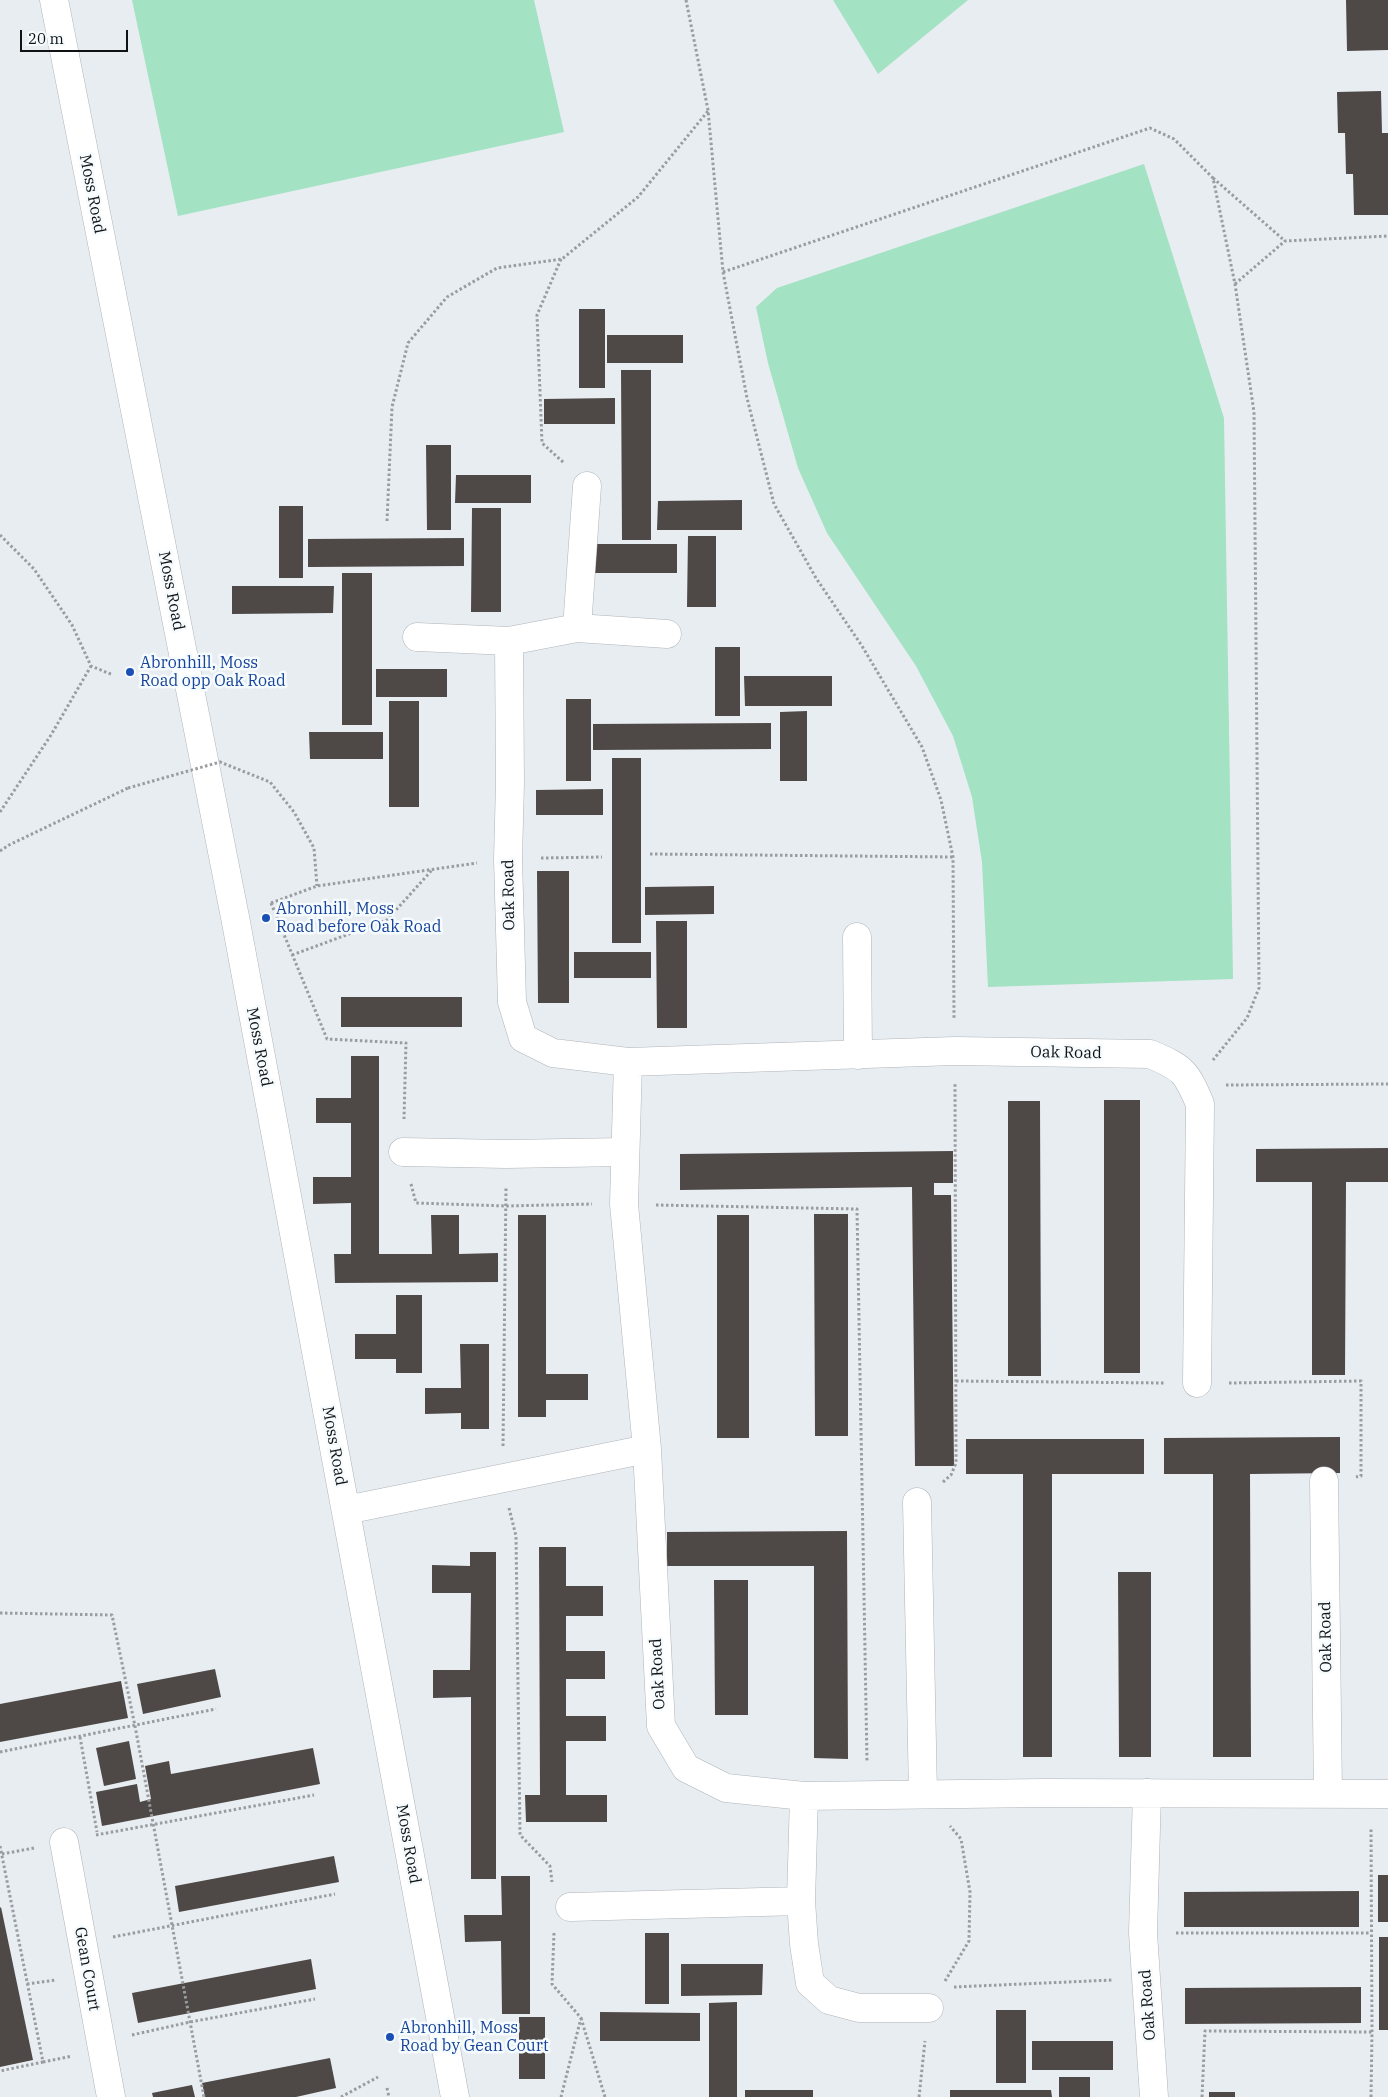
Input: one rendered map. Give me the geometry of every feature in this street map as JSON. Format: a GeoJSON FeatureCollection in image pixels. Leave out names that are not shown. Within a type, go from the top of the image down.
{"type":"FeatureCollection","features":[{"type":"Feature","properties":{"kind":"street","name":"Moss Road"},"geometry":{"type":"LineString","coordinates":[[54,0],[235,916],[454,2097]]}},
{"type":"Feature","properties":{"kind":"street"},"geometry":{"type":"LineString","coordinates":[[577,628],[588,486]]}},
{"type":"Feature","properties":{"kind":"street"},"geometry":{"type":"LineString","coordinates":[[417,637],[509,641],[577,628],[667,634]]}},
{"type":"Feature","properties":{"kind":"street","name":"Oak Road"},"geometry":{"type":"LineString","coordinates":[[509,641],[510,783],[508,859],[512,1002],[523,1038],[553,1053],[628,1062],[955,1051],[1150,1054],[1176,1065],[1191,1081],[1200,1104],[1197,1383]]}},
{"type":"Feature","properties":{"kind":"street"},"geometry":{"type":"LineString","coordinates":[[856,937],[858,1055]]}},
{"type":"Feature","properties":{"kind":"street","name":"Oak Road"},"geometry":{"type":"LineString","coordinates":[[628,1062],[624,1204],[647,1449],[661,1726],[686,1768],[726,1788],[804,1796],[1147,1793],[1380,1794]]}},
{"type":"Feature","properties":{"kind":"street"},"geometry":{"type":"LineString","coordinates":[[403,1152],[506,1154],[624,1152]]}},
{"type":"Feature","properties":{"kind":"street"},"geometry":{"type":"LineString","coordinates":[[346,1510],[647,1449]]}},
{"type":"Feature","properties":{"kind":"street","name":"Oak Road"},"geometry":{"type":"LineString","coordinates":[[1324,1481],[1328,1793]]}},
{"type":"Feature","properties":{"kind":"street"},"geometry":{"type":"LineString","coordinates":[[917,1502],[923,1794]]}},
{"type":"Feature","properties":{"kind":"street","name":"Oak Road"},"geometry":{"type":"LineString","coordinates":[[1147,1793],[1143,1933],[1154,2097]]}},
{"type":"Feature","properties":{"kind":"street"},"geometry":{"type":"LineString","coordinates":[[804,1796],[801,1901],[804,1944],[810,1983],[829,2000],[859,2008],[935,1998]]}},
{"type":"Feature","properties":{"kind":"street","name":"Gean Court"},"geometry":{"type":"LineString","coordinates":[[64,1842],[111,2097]]}},
{"type":"Feature","properties":{"kind":"street"},"geometry":{"type":"LineString","coordinates":[[562,1918],[801,1901]]}},
{"type":"Feature","properties":{"kind":"path"},"geometry":{"type":"LineString","coordinates":[[686,0],[708,110],[724,272],[747,398],[774,504],[816,578],[862,646],[922,747],[941,800],[954,857],[956,1462],[952,1475],[917,1502]]}},
{"type":"Feature","properties":{"kind":"path"},"geometry":{"type":"LineString","coordinates":[[588,486],[542,443],[537,315],[562,259],[638,197],[708,110]]}},
{"type":"Feature","properties":{"kind":"path"},"geometry":{"type":"LineString","coordinates":[[724,272],[1150,128],[1174,139],[1213,178],[1285,241]]}},
{"type":"Feature","properties":{"kind":"path"},"geometry":{"type":"LineString","coordinates":[[1191,1081],[1206,1070],[1247,1018],[1258,988],[1254,412],[1235,284],[1213,178]]}},
{"type":"Feature","properties":{"kind":"path"},"geometry":{"type":"LineString","coordinates":[[1235,284],[1285,241],[1388,236]]}},
{"type":"Feature","properties":{"kind":"path"},"geometry":{"type":"LineString","coordinates":[[387,521],[392,407],[408,342],[447,297],[498,268],[562,259]]}},
{"type":"Feature","properties":{"kind":"path"},"geometry":{"type":"LineString","coordinates":[[0,535],[34,569],[72,625],[91,666],[113,675]]}},
{"type":"Feature","properties":{"kind":"path"},"geometry":{"type":"LineString","coordinates":[[0,812],[51,735],[91,666]]}},
{"type":"Feature","properties":{"kind":"path"},"geometry":{"type":"LineString","coordinates":[[0,851],[128,788],[220,762],[270,782],[294,812],[314,848],[317,886]]}},
{"type":"Feature","properties":{"kind":"path"},"geometry":{"type":"LineString","coordinates":[[650,854],[954,857]]}},
{"type":"Feature","properties":{"kind":"path"},"geometry":{"type":"LineString","coordinates":[[235,916],[317,886],[508,859],[602,857]]}},
{"type":"Feature","properties":{"kind":"path"},"geometry":{"type":"LineString","coordinates":[[292,955],[387,920],[433,870]]}},
{"type":"Feature","properties":{"kind":"path"},"geometry":{"type":"LineString","coordinates":[[271,903],[327,1039],[406,1043],[403,1152],[416,1204],[506,1206],[624,1204],[857,1210],[867,1795]]}},
{"type":"Feature","properties":{"kind":"path"},"geometry":{"type":"LineString","coordinates":[[506,1154],[505,1410],[502,1479],[516,1536],[520,1835],[550,1866],[552,1883]]}},
{"type":"Feature","properties":{"kind":"path"},"geometry":{"type":"LineString","coordinates":[[0,1613],[112,1615],[135,1726],[204,2097]]}},
{"type":"Feature","properties":{"kind":"path"},"geometry":{"type":"LineString","coordinates":[[0,1752],[216,1709]]}},
{"type":"Feature","properties":{"kind":"path"},"geometry":{"type":"LineString","coordinates":[[80,1737],[98,1835]]}},
{"type":"Feature","properties":{"kind":"path"},"geometry":{"type":"LineString","coordinates":[[918,2097],[935,1998],[969,1941],[970,1892],[961,1839],[923,1794]]}},
{"type":"Feature","properties":{"kind":"path"},"geometry":{"type":"LineString","coordinates":[[1370,2097],[1372,2032],[1371,1933],[1380,1794]]}},
{"type":"Feature","properties":{"kind":"path"},"geometry":{"type":"LineString","coordinates":[[2,1854],[314,1795]]}},
{"type":"Feature","properties":{"kind":"path"},"geometry":{"type":"LineString","coordinates":[[0,1846],[43,2062],[0,2071]]}},
{"type":"Feature","properties":{"kind":"path"},"geometry":{"type":"LineString","coordinates":[[83,1943],[335,1894]]}},
{"type":"Feature","properties":{"kind":"path"},"geometry":{"type":"LineString","coordinates":[[562,1918],[552,1984],[581,2018],[605,2097]]}},
{"type":"Feature","properties":{"kind":"path"},"geometry":{"type":"LineString","coordinates":[[1143,1933],[1371,1933]]}},
{"type":"Feature","properties":{"kind":"path"},"geometry":{"type":"LineString","coordinates":[[935,1998],[1146,1979]]}},
{"type":"Feature","properties":{"kind":"path"},"geometry":{"type":"LineString","coordinates":[[100,2045],[116,2039],[190,2022],[315,1999]]}},
{"type":"Feature","properties":{"kind":"path"},"geometry":{"type":"LineString","coordinates":[[561,2097],[581,2018]]}},
{"type":"Feature","properties":{"kind":"path"},"geometry":{"type":"LineString","coordinates":[[1202,2097],[1205,2031],[1372,2032]]}},
{"type":"Feature","properties":{"kind":"path"},"geometry":{"type":"LineString","coordinates":[[341,2097],[378,2077]]}},
{"type":"Feature","properties":{"kind":"path"},"geometry":{"type":"LineString","coordinates":[[387,2088],[389,2097]]}},
{"type":"Feature","properties":{"kind":"green space"},"geometry":{"type":"Polygon","coordinates":[[[132,0],[534,0],[564,132],[178,216],[132,0]]]}},
{"type":"Feature","properties":{"kind":"green space"},"geometry":{"type":"Polygon","coordinates":[[[833,0],[968,0],[878,74],[833,0]]]}},
{"type":"Feature","properties":{"kind":"green space"},"geometry":{"type":"Polygon","coordinates":[[[1144,164],[1224,418],[1233,979],[988,987],[982,862],[972,797],[953,736],[916,666],[827,533],[798,468],[768,363],[756,307],[777,288],[1144,164]]]}},
{"type":"Feature","properties":{"kind":"building"},"geometry":{"type":"Polygon","coordinates":[[[1346,0],[1388,0],[1388,50],[1347,51],[1346,0]]]}},
{"type":"Feature","properties":{"kind":"building"},"geometry":{"type":"Polygon","coordinates":[[[1381,91],[1382,133],[1388,133],[1388,215],[1354,215],[1353,174],[1346,174],[1345,133],[1338,133],[1337,92],[1381,91]]]}},
{"type":"Feature","properties":{"kind":"building"},"geometry":{"type":"Polygon","coordinates":[[[579,309],[605,309],[605,388],[579,388],[579,309]]]}},
{"type":"Feature","properties":{"kind":"building"},"geometry":{"type":"Polygon","coordinates":[[[607,335],[683,335],[683,363],[607,363],[607,335]]]}},
{"type":"Feature","properties":{"kind":"building"},"geometry":{"type":"Polygon","coordinates":[[[621,370],[651,370],[651,540],[622,540],[621,370]]]}},
{"type":"Feature","properties":{"kind":"building"},"geometry":{"type":"Polygon","coordinates":[[[615,398],[615,424],[544,424],[544,399],[615,398]]]}},
{"type":"Feature","properties":{"kind":"building"},"geometry":{"type":"Polygon","coordinates":[[[426,445],[451,445],[451,530],[427,530],[426,445]]]}},
{"type":"Feature","properties":{"kind":"building"},"geometry":{"type":"Polygon","coordinates":[[[456,475],[531,475],[531,503],[455,503],[456,475]]]}},
{"type":"Feature","properties":{"kind":"building"},"geometry":{"type":"Polygon","coordinates":[[[742,500],[742,530],[657,530],[658,501],[742,500]]]}},
{"type":"Feature","properties":{"kind":"building"},"geometry":{"type":"Polygon","coordinates":[[[279,506],[303,506],[303,578],[279,578],[279,506]]]}},
{"type":"Feature","properties":{"kind":"building"},"geometry":{"type":"Polygon","coordinates":[[[472,508],[501,508],[501,612],[471,612],[472,508]]]}},
{"type":"Feature","properties":{"kind":"building"},"geometry":{"type":"Polygon","coordinates":[[[688,536],[716,536],[716,607],[687,607],[688,536]]]}},
{"type":"Feature","properties":{"kind":"building"},"geometry":{"type":"Polygon","coordinates":[[[464,538],[464,566],[308,567],[308,539],[464,538]]]}},
{"type":"Feature","properties":{"kind":"building"},"geometry":{"type":"Polygon","coordinates":[[[583,544],[677,544],[677,573],[583,573],[583,544]]]}},
{"type":"Feature","properties":{"kind":"building"},"geometry":{"type":"Polygon","coordinates":[[[342,573],[372,573],[372,725],[342,725],[342,573]]]}},
{"type":"Feature","properties":{"kind":"building"},"geometry":{"type":"Polygon","coordinates":[[[232,586],[334,586],[333,613],[232,614],[232,586]]]}},
{"type":"Feature","properties":{"kind":"building"},"geometry":{"type":"Polygon","coordinates":[[[715,647],[740,647],[740,716],[715,716],[715,647]]]}},
{"type":"Feature","properties":{"kind":"building"},"geometry":{"type":"Polygon","coordinates":[[[376,669],[447,669],[447,697],[376,697],[376,669]]]}},
{"type":"Feature","properties":{"kind":"building"},"geometry":{"type":"Polygon","coordinates":[[[744,676],[832,676],[832,706],[745,706],[744,676]]]}},
{"type":"Feature","properties":{"kind":"building"},"geometry":{"type":"Polygon","coordinates":[[[566,699],[591,699],[591,781],[566,781],[566,699]]]}},
{"type":"Feature","properties":{"kind":"building"},"geometry":{"type":"Polygon","coordinates":[[[389,701],[419,701],[419,807],[389,807],[389,701]]]}},
{"type":"Feature","properties":{"kind":"building"},"geometry":{"type":"Polygon","coordinates":[[[807,711],[807,781],[780,781],[780,712],[807,711]]]}},
{"type":"Feature","properties":{"kind":"building"},"geometry":{"type":"Polygon","coordinates":[[[771,723],[771,749],[593,750],[593,724],[771,723]]]}},
{"type":"Feature","properties":{"kind":"building"},"geometry":{"type":"Polygon","coordinates":[[[309,732],[383,732],[383,759],[310,759],[309,732]]]}},
{"type":"Feature","properties":{"kind":"building"},"geometry":{"type":"Polygon","coordinates":[[[612,758],[641,758],[641,943],[612,943],[612,758]]]}},
{"type":"Feature","properties":{"kind":"building"},"geometry":{"type":"Polygon","coordinates":[[[603,789],[603,815],[536,815],[536,790],[603,789]]]}},
{"type":"Feature","properties":{"kind":"building"},"geometry":{"type":"Polygon","coordinates":[[[537,871],[569,871],[569,1003],[538,1003],[537,871]]]}},
{"type":"Feature","properties":{"kind":"building"},"geometry":{"type":"Polygon","coordinates":[[[714,886],[714,914],[645,915],[645,887],[714,886]]]}},
{"type":"Feature","properties":{"kind":"building"},"geometry":{"type":"Polygon","coordinates":[[[656,921],[687,921],[687,1028],[657,1028],[656,921]]]}},
{"type":"Feature","properties":{"kind":"building"},"geometry":{"type":"Polygon","coordinates":[[[574,952],[651,952],[651,978],[574,978],[574,952]]]}},
{"type":"Feature","properties":{"kind":"building"},"geometry":{"type":"Polygon","coordinates":[[[341,997],[462,997],[462,1027],[341,1027],[341,997]]]}},
{"type":"Feature","properties":{"kind":"building"},"geometry":{"type":"Polygon","coordinates":[[[351,1056],[379,1056],[379,1254],[432,1254],[431,1215],[459,1215],[459,1254],[498,1253],[498,1282],[335,1283],[334,1254],[351,1254],[351,1203],[313,1204],[313,1177],[351,1177],[351,1123],[316,1123],[316,1098],[351,1098],[351,1056]]]}},
{"type":"Feature","properties":{"kind":"building"},"geometry":{"type":"Polygon","coordinates":[[[1104,1100],[1140,1100],[1140,1373],[1104,1373],[1104,1100]]]}},
{"type":"Feature","properties":{"kind":"building"},"geometry":{"type":"Polygon","coordinates":[[[1008,1101],[1040,1101],[1041,1376],[1008,1376],[1008,1101]]]}},
{"type":"Feature","properties":{"kind":"building"},"geometry":{"type":"Polygon","coordinates":[[[1388,1148],[1388,1182],[1346,1182],[1345,1375],[1312,1375],[1312,1182],[1256,1182],[1256,1149],[1388,1148]]]}},
{"type":"Feature","properties":{"kind":"building"},"geometry":{"type":"Polygon","coordinates":[[[953,1151],[953,1183],[934,1183],[934,1195],[951,1195],[954,1466],[915,1466],[912,1187],[680,1190],[680,1154],[953,1151]]]}},
{"type":"Feature","properties":{"kind":"building"},"geometry":{"type":"Polygon","coordinates":[[[814,1214],[848,1214],[848,1436],[815,1436],[814,1214]]]}},
{"type":"Feature","properties":{"kind":"building"},"geometry":{"type":"Polygon","coordinates":[[[518,1215],[546,1215],[546,1374],[588,1374],[588,1400],[546,1400],[546,1417],[518,1417],[518,1215]]]}},
{"type":"Feature","properties":{"kind":"building"},"geometry":{"type":"Polygon","coordinates":[[[717,1215],[749,1215],[749,1438],[717,1438],[717,1215]]]}},
{"type":"Feature","properties":{"kind":"building"},"geometry":{"type":"Polygon","coordinates":[[[396,1295],[422,1295],[422,1373],[396,1373],[396,1359],[355,1359],[355,1334],[396,1334],[396,1295]]]}},
{"type":"Feature","properties":{"kind":"building"},"geometry":{"type":"Polygon","coordinates":[[[460,1344],[489,1344],[489,1429],[461,1429],[461,1413],[425,1414],[425,1388],[461,1388],[460,1344]]]}},
{"type":"Feature","properties":{"kind":"building"},"geometry":{"type":"Polygon","coordinates":[[[1340,1437],[1340,1473],[1250,1474],[1251,1757],[1213,1757],[1213,1474],[1164,1474],[1164,1438],[1340,1437]]]}},
{"type":"Feature","properties":{"kind":"building"},"geometry":{"type":"Polygon","coordinates":[[[966,1439],[1144,1439],[1144,1474],[1052,1474],[1052,1757],[1023,1757],[1023,1474],[966,1474],[966,1439]]]}},
{"type":"Feature","properties":{"kind":"building"},"geometry":{"type":"Polygon","coordinates":[[[847,1531],[848,1759],[814,1758],[814,1566],[667,1566],[667,1532],[847,1531]]]}},
{"type":"Feature","properties":{"kind":"building"},"geometry":{"type":"Polygon","coordinates":[[[539,1547],[566,1547],[566,1586],[603,1586],[603,1616],[566,1616],[566,1651],[605,1651],[605,1679],[566,1679],[566,1716],[606,1716],[606,1741],[566,1741],[566,1795],[607,1795],[607,1822],[526,1822],[525,1795],[540,1795],[539,1547]]]}},
{"type":"Feature","properties":{"kind":"building"},"geometry":{"type":"Polygon","coordinates":[[[470,1552],[496,1552],[496,1879],[471,1879],[471,1697],[433,1698],[433,1670],[470,1670],[471,1593],[432,1593],[432,1565],[470,1566],[470,1552]]]}},
{"type":"Feature","properties":{"kind":"building"},"geometry":{"type":"Polygon","coordinates":[[[1118,1572],[1151,1572],[1151,1757],[1119,1757],[1118,1572]]]}},
{"type":"Feature","properties":{"kind":"building"},"geometry":{"type":"Polygon","coordinates":[[[714,1580],[748,1580],[748,1715],[715,1715],[714,1580]]]}},
{"type":"Feature","properties":{"kind":"building"},"geometry":{"type":"Polygon","coordinates":[[[215,1669],[221,1697],[143,1714],[137,1684],[215,1669]]]}},
{"type":"Feature","properties":{"kind":"building"},"geometry":{"type":"Polygon","coordinates":[[[121,1681],[128,1718],[0,1742],[0,1704],[121,1681]]]}},
{"type":"Feature","properties":{"kind":"building"},"geometry":{"type":"Polygon","coordinates":[[[129,1741],[136,1779],[104,1786],[96,1748],[129,1741]]]}},
{"type":"Feature","properties":{"kind":"building"},"geometry":{"type":"Polygon","coordinates":[[[313,1748],[320,1784],[102,1826],[96,1792],[137,1784],[140,1802],[151,1799],[145,1766],[169,1761],[171,1774],[313,1748]]]}},
{"type":"Feature","properties":{"kind":"building"},"geometry":{"type":"Polygon","coordinates":[[[334,1856],[339,1882],[179,1912],[175,1886],[334,1856]]]}},
{"type":"Feature","properties":{"kind":"building"},"geometry":{"type":"Polygon","coordinates":[[[1378,1875],[1388,1875],[1388,1922],[1378,1922],[1378,1875]]]}},
{"type":"Feature","properties":{"kind":"building"},"geometry":{"type":"Polygon","coordinates":[[[501,1876],[530,1876],[530,2014],[502,2014],[501,1941],[465,1942],[464,1915],[502,1915],[501,1876]]]}},
{"type":"Feature","properties":{"kind":"building"},"geometry":{"type":"Polygon","coordinates":[[[1359,1891],[1359,1927],[1184,1927],[1184,1892],[1359,1891]]]}},
{"type":"Feature","properties":{"kind":"building"},"geometry":{"type":"Polygon","coordinates":[[[0,1908],[33,2060],[0,2067],[0,1908]]]}},
{"type":"Feature","properties":{"kind":"building"},"geometry":{"type":"Polygon","coordinates":[[[645,1933],[669,1933],[669,2004],[645,2004],[645,1933]]]}},
{"type":"Feature","properties":{"kind":"building"},"geometry":{"type":"Polygon","coordinates":[[[1379,1937],[1388,1937],[1388,2030],[1379,2030],[1379,1937]]]}},
{"type":"Feature","properties":{"kind":"building"},"geometry":{"type":"Polygon","coordinates":[[[311,1959],[316,1989],[138,2023],[132,1993],[311,1959]]]}},
{"type":"Feature","properties":{"kind":"building"},"geometry":{"type":"Polygon","coordinates":[[[681,1964],[763,1964],[762,1995],[681,1996],[681,1964]]]}},
{"type":"Feature","properties":{"kind":"building"},"geometry":{"type":"Polygon","coordinates":[[[1361,1987],[1361,2023],[1185,2024],[1185,1988],[1361,1987]]]}},
{"type":"Feature","properties":{"kind":"building"},"geometry":{"type":"Polygon","coordinates":[[[737,2002],[737,2097],[709,2097],[709,2003],[737,2002]]]}},
{"type":"Feature","properties":{"kind":"building"},"geometry":{"type":"Polygon","coordinates":[[[996,2010],[1026,2010],[1026,2083],[996,2083],[996,2010]]]}},
{"type":"Feature","properties":{"kind":"building"},"geometry":{"type":"Polygon","coordinates":[[[600,2012],[700,2013],[700,2041],[600,2041],[600,2012]]]}},
{"type":"Feature","properties":{"kind":"building"},"geometry":{"type":"Polygon","coordinates":[[[519,2017],[545,2017],[545,2079],[519,2079],[519,2017]]]}},
{"type":"Feature","properties":{"kind":"building"},"geometry":{"type":"Polygon","coordinates":[[[1032,2041],[1113,2041],[1113,2070],[1032,2070],[1032,2041]]]}},
{"type":"Feature","properties":{"kind":"building"},"geometry":{"type":"Polygon","coordinates":[[[330,2058],[336,2088],[296,2097],[205,2097],[202,2083],[330,2058]]]}},
{"type":"Feature","properties":{"kind":"building"},"geometry":{"type":"Polygon","coordinates":[[[1059,2077],[1090,2077],[1090,2097],[1059,2097],[1059,2077]]]}},
{"type":"Feature","properties":{"kind":"building"},"geometry":{"type":"Polygon","coordinates":[[[192,2085],[195,2097],[153,2097],[152,2093],[192,2085]]]}},
{"type":"Feature","properties":{"kind":"building"},"geometry":{"type":"Polygon","coordinates":[[[745,2090],[813,2090],[813,2097],[745,2097],[745,2090]]]}},
{"type":"Feature","properties":{"kind":"building"},"geometry":{"type":"Polygon","coordinates":[[[950,2090],[1051,2090],[1052,2097],[950,2097],[950,2090]]]}},
{"type":"Feature","properties":{"kind":"building"},"geometry":{"type":"Polygon","coordinates":[[[1209,2092],[1235,2092],[1235,2097],[1209,2097],[1209,2092]]]}},
{"type":"Feature","properties":{"kind":"place","name":"Abronhill, Moss Road opp Oak Road"},"geometry":{"type":"Point","coordinates":[130,672]}},
{"type":"Feature","properties":{"kind":"place","name":"Abronhill, Moss Road before Oak Road"},"geometry":{"type":"Point","coordinates":[266,918]}},
{"type":"Feature","properties":{"kind":"place","name":"Abronhill, Moss Road by Gean Court"},"geometry":{"type":"Point","coordinates":[390,2037]}}]}
